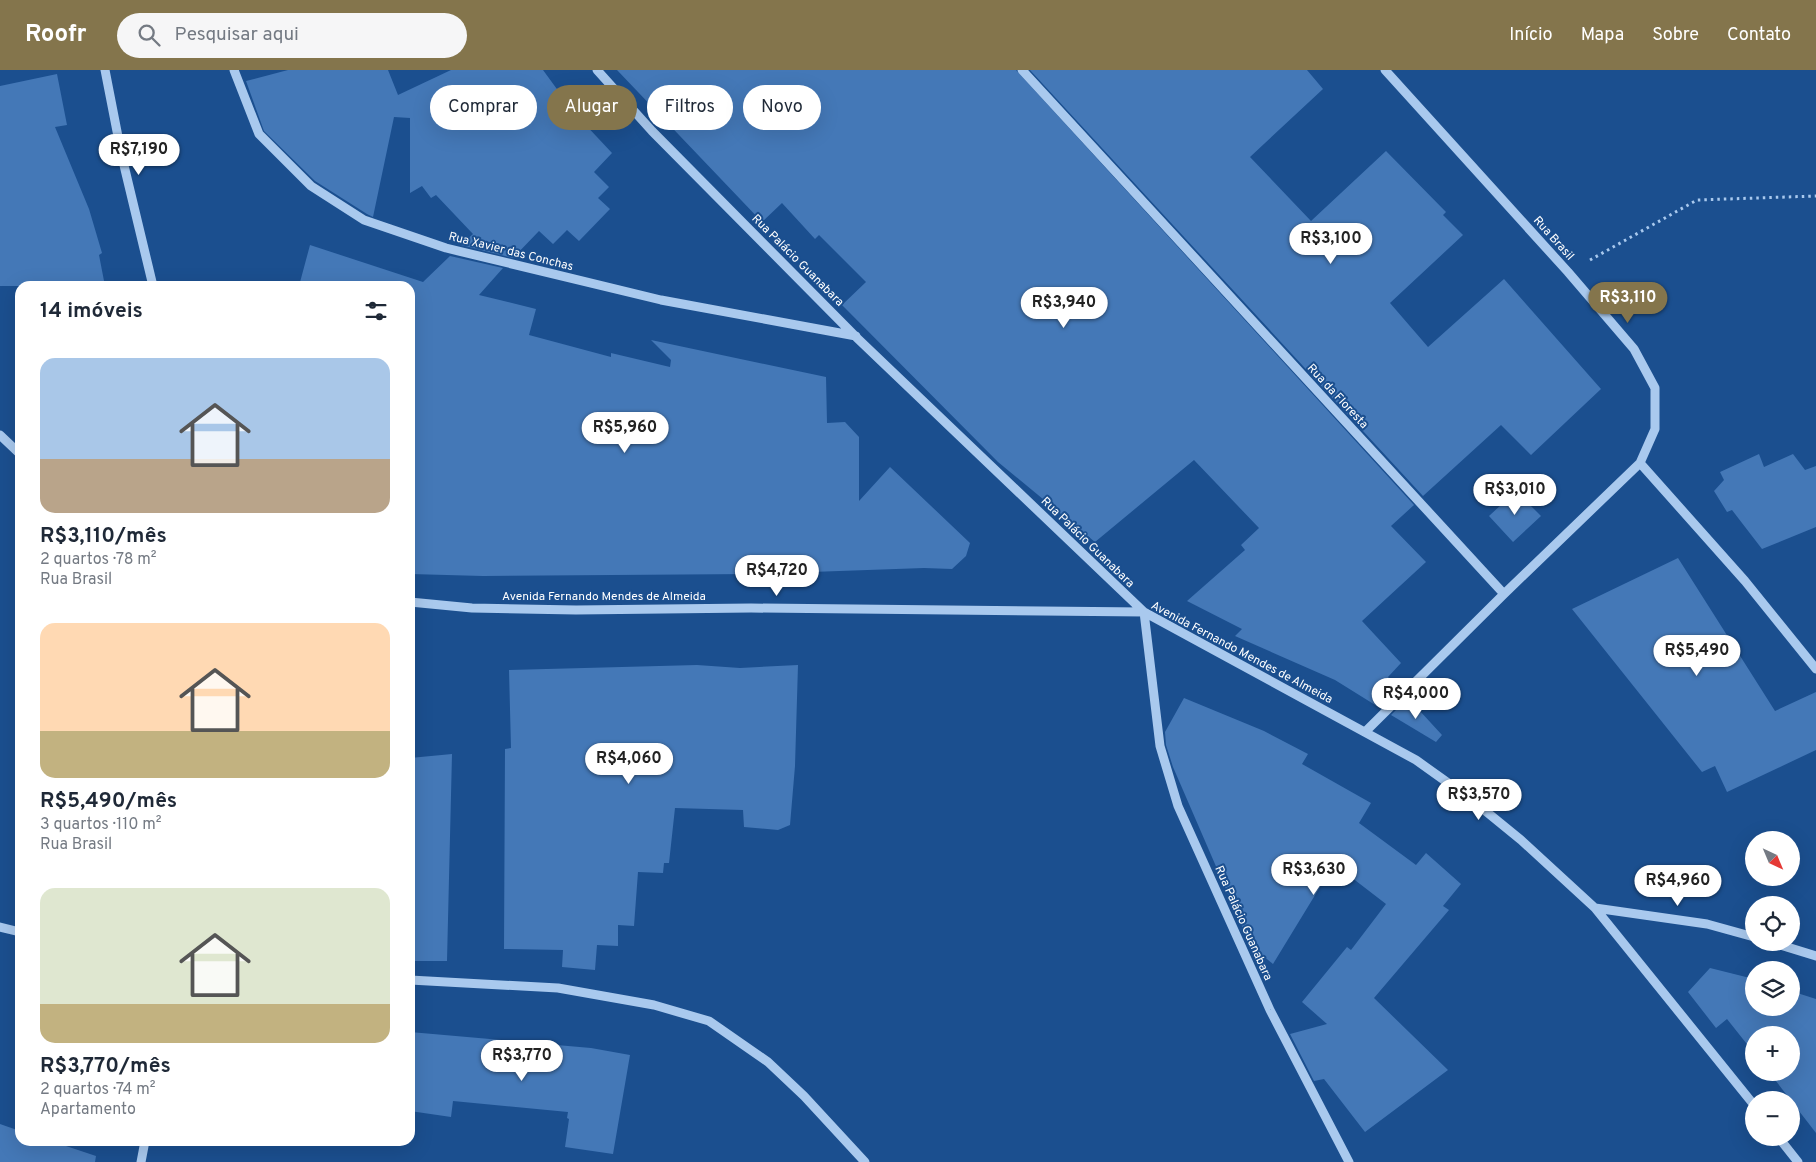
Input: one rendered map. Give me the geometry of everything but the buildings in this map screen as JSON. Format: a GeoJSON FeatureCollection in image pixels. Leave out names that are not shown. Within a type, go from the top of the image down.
{"type":"FeatureCollection","features":[{"type":"Feature","properties":{"kind":"street"},"geometry":{"type":"LineString","coordinates":[[104,70],[122,157],[153,281]]}},
{"type":"Feature","properties":{"kind":"street","name":"Rua Xavier das Conchas"},"geometry":{"type":"LineString","coordinates":[[234,70],[259,134],[312,186],[364,220],[446,248],[661,300],[856,336]]}},
{"type":"Feature","properties":{"kind":"street","name":"Rua Palácio Guanabara"},"geometry":{"type":"LineString","coordinates":[[597,70],[652,131],[856,336],[1144,612],[1160,746],[1178,806],[1270,1010],[1349,1162]]}},
{"type":"Feature","properties":{"kind":"street","name":"Rua da Floresta"},"geometry":{"type":"LineString","coordinates":[[1022,70],[1504,594]]}},
{"type":"Feature","properties":{"kind":"street","name":"Rua Brasil"},"geometry":{"type":"LineString","coordinates":[[1385,70],[1568,272],[1634,349],[1655,388],[1655,429],[1640,463],[1504,594]]}},
{"type":"Feature","properties":{"kind":"street"},"geometry":{"type":"LineString","coordinates":[[0,435],[15,449]]}},
{"type":"Feature","properties":{"kind":"street"},"geometry":{"type":"LineString","coordinates":[[1640,463],[1745,582],[1816,669]]}},
{"type":"Feature","properties":{"kind":"street"},"geometry":{"type":"LineString","coordinates":[[1365,732],[1504,594]]}},
{"type":"Feature","properties":{"kind":"street","name":"Avenida Fernando Mendes de Almeida"},"geometry":{"type":"LineString","coordinates":[[415,602],[472,608],[557,610],[751,608],[1144,612],[1416,760],[1472,800],[1521,840],[1595,908],[1745,1094]]}},
{"type":"Feature","properties":{"kind":"street"},"geometry":{"type":"LineString","coordinates":[[1595,908],[1707,924],[1745,935]]}},
{"type":"Feature","properties":{"kind":"street"},"geometry":{"type":"LineString","coordinates":[[0,928],[15,931]]}},
{"type":"Feature","properties":{"kind":"street"},"geometry":{"type":"LineString","coordinates":[[1800,951],[1816,956]]}},
{"type":"Feature","properties":{"kind":"street"},"geometry":{"type":"LineString","coordinates":[[415,980],[558,988],[654,1005],[709,1021],[768,1062],[804,1096],[864,1162]]}},
{"type":"Feature","properties":{"kind":"street"},"geometry":{"type":"LineString","coordinates":[[141,1162],[144,1146]]}},
{"type":"Feature","properties":{"kind":"street"},"geometry":{"type":"LineString","coordinates":[[1785,1146],[1798,1162]]}},
{"type":"Feature","properties":{"kind":"path"},"geometry":{"type":"LineString","coordinates":[[1568,272],[1697,200],[1816,196]]}}]}
